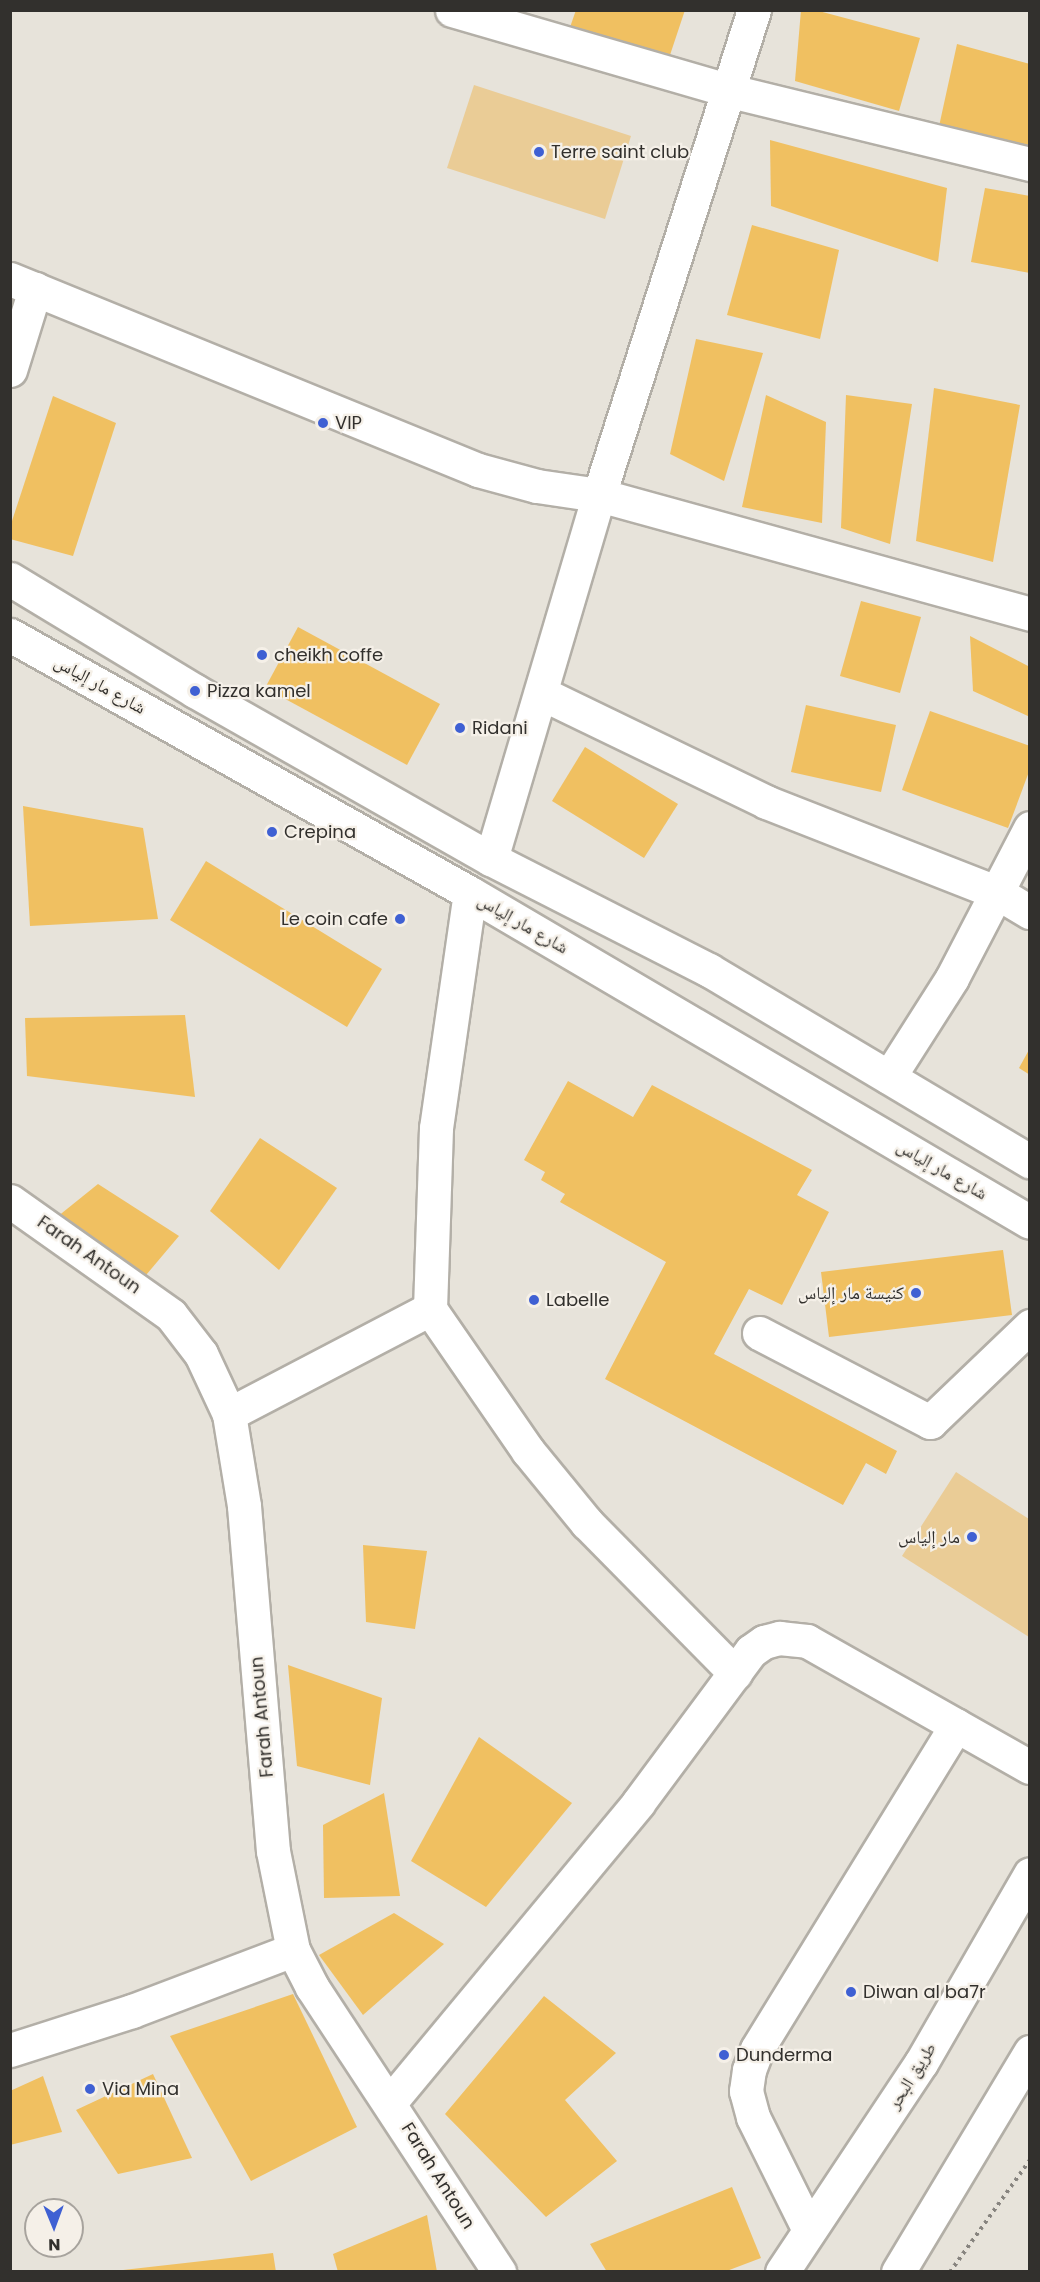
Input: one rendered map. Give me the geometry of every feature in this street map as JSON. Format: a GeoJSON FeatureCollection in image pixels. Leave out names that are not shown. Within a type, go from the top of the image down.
{"type":"FeatureCollection","features":[{"type":"Feature","properties":{"kind":"main road"},"geometry":{"type":"LineString","coordinates":[[452,10],[730,91],[1029,164]]}},
{"type":"Feature","properties":{"kind":"main road"},"geometry":{"type":"LineString","coordinates":[[491,859],[599,495],[754,10]]}},
{"type":"Feature","properties":{"kind":"main road"},"geometry":{"type":"LineString","coordinates":[[10,370],[22,284],[478,470],[537,486],[599,495],[1029,614]]}},
{"type":"Feature","properties":{"kind":"main road"},"geometry":{"type":"LineString","coordinates":[[10,579],[195,691],[491,859],[709,970],[1029,1161]]}},
{"type":"Feature","properties":{"kind":"main road","name":"شارع مار إلياس"},"geometry":{"type":"LineString","coordinates":[[10,635],[470,893],[1029,1222]]}},
{"type":"Feature","properties":{"kind":"main road"},"geometry":{"type":"LineString","coordinates":[[541,693],[766,802],[998,893],[1029,912]]}},
{"type":"Feature","properties":{"kind":"main road"},"geometry":{"type":"LineString","coordinates":[[888,1077],[952,978],[998,893],[1029,828]]}},
{"type":"Feature","properties":{"kind":"main road"},"geometry":{"type":"LineString","coordinates":[[470,893],[436,1128],[430,1309],[528,1451],[587,1523],[735,1673]]}},
{"type":"Feature","properties":{"kind":"main road","name":"Farah Antoun"},"geometry":{"type":"LineString","coordinates":[[10,1201],[171,1315],[201,1354],[229,1414],[244,1506],[273,1851],[293,1950],[312,1987],[391,2101],[499,2271]]}},
{"type":"Feature","properties":{"kind":"main road"},"geometry":{"type":"LineString","coordinates":[[229,1414],[430,1309]]}},
{"type":"Feature","properties":{"kind":"main road"},"geometry":{"type":"LineString","coordinates":[[759,1333],[930,1422],[1029,1326]]}},
{"type":"Feature","properties":{"kind":"main road"},"geometry":{"type":"LineString","coordinates":[[391,2101],[638,1803],[751,1651],[764,1642],[794,1638],[807,1641],[1029,1767]]}},
{"type":"Feature","properties":{"kind":"main road"},"geometry":{"type":"LineString","coordinates":[[809,2230],[753,2117],[746,2091],[748,2070],[757,2049],[956,1725]]}},
{"type":"Feature","properties":{"kind":"main road","name":"طريق البحر"},"geometry":{"type":"LineString","coordinates":[[782,2271],[921,2063],[1029,1874]]}},
{"type":"Feature","properties":{"kind":"main road"},"geometry":{"type":"LineString","coordinates":[[10,2050],[132,2011],[293,1950]]}},
{"type":"Feature","properties":{"kind":"main road"},"geometry":{"type":"LineString","coordinates":[[898,2271],[1029,2052]]}},
{"type":"Feature","properties":{"kind":"path"},"geometry":{"type":"LineString","coordinates":[[950,2271],[1029,2160]]}},
{"type":"Feature","properties":{"kind":"shaded area","name":"Terre saint club"},"geometry":{"type":"Polygon","coordinates":[[[474,85],[631,136],[605,219],[447,168],[474,85]]]}},
{"type":"Feature","properties":{"kind":"shaded area","name":"مار إلياس"},"geometry":{"type":"Polygon","coordinates":[[[956,1472],[1029,1519],[1029,1637],[902,1556],[956,1472]]]}},
{"type":"Feature","properties":{"kind":"building"},"geometry":{"type":"Polygon","coordinates":[[[576,10],[685,10],[668,61],[568,33],[576,10]]]}},
{"type":"Feature","properties":{"kind":"building"},"geometry":{"type":"Polygon","coordinates":[[[801,10],[815,10],[920,38],[899,111],[795,81],[801,10]]]}},
{"type":"Feature","properties":{"kind":"building"},"geometry":{"type":"Polygon","coordinates":[[[957,44],[1030,64],[1030,153],[938,131],[957,44]]]}},
{"type":"Feature","properties":{"kind":"building"},"geometry":{"type":"Polygon","coordinates":[[[770,140],[947,188],[938,262],[771,206],[770,140]]]}},
{"type":"Feature","properties":{"kind":"building"},"geometry":{"type":"Polygon","coordinates":[[[985,188],[1030,196],[1030,273],[971,262],[985,188]]]}},
{"type":"Feature","properties":{"kind":"building"},"geometry":{"type":"Polygon","coordinates":[[[752,225],[839,250],[820,339],[727,315],[752,225]]]}},
{"type":"Feature","properties":{"kind":"building"},"geometry":{"type":"Polygon","coordinates":[[[696,339],[763,353],[724,481],[670,454],[696,339]]]}},
{"type":"Feature","properties":{"kind":"building"},"geometry":{"type":"Polygon","coordinates":[[[934,388],[1020,405],[993,562],[916,541],[934,388]]]}},
{"type":"Feature","properties":{"kind":"building"},"geometry":{"type":"Polygon","coordinates":[[[766,395],[826,422],[822,523],[742,507],[766,395]]]}},
{"type":"Feature","properties":{"kind":"building"},"geometry":{"type":"Polygon","coordinates":[[[846,395],[912,404],[890,544],[841,528],[846,395]]]}},
{"type":"Feature","properties":{"kind":"building"},"geometry":{"type":"Polygon","coordinates":[[[53,396],[116,423],[73,556],[10,539],[10,527],[53,396]]]}},
{"type":"Feature","properties":{"kind":"building"},"geometry":{"type":"Polygon","coordinates":[[[861,601],[921,617],[900,693],[840,676],[861,601]]]}},
{"type":"Feature","properties":{"kind":"building"},"geometry":{"type":"Polygon","coordinates":[[[298,627],[440,704],[407,765],[265,688],[298,627]]]}},
{"type":"Feature","properties":{"kind":"building"},"geometry":{"type":"Polygon","coordinates":[[[970,636],[1030,667],[1030,717],[973,691],[970,636]]]}},
{"type":"Feature","properties":{"kind":"building"},"geometry":{"type":"Polygon","coordinates":[[[806,705],[896,725],[881,792],[791,772],[806,705]]]}},
{"type":"Feature","properties":{"kind":"building"},"geometry":{"type":"Polygon","coordinates":[[[930,711],[1030,746],[1030,769],[1008,828],[902,790],[930,711]]]}},
{"type":"Feature","properties":{"kind":"building"},"geometry":{"type":"Polygon","coordinates":[[[585,747],[678,804],[644,858],[552,801],[585,747]]]}},
{"type":"Feature","properties":{"kind":"building"},"geometry":{"type":"Polygon","coordinates":[[[23,806],[143,828],[158,919],[30,926],[23,806]]]}},
{"type":"Feature","properties":{"kind":"building"},"geometry":{"type":"Polygon","coordinates":[[[206,861],[382,969],[347,1027],[170,920],[206,861]]]}},
{"type":"Feature","properties":{"kind":"building"},"geometry":{"type":"Polygon","coordinates":[[[185,1015],[195,1097],[27,1076],[25,1018],[185,1015]]]}},
{"type":"Feature","properties":{"kind":"building"},"geometry":{"type":"Polygon","coordinates":[[[1030,1048],[1030,1075],[1019,1068],[1030,1048]]]}},
{"type":"Feature","properties":{"kind":"building"},"geometry":{"type":"Polygon","coordinates":[[[568,1081],[633,1117],[652,1085],[812,1170],[797,1195],[829,1212],[782,1305],[749,1289],[714,1354],[897,1451],[886,1474],[866,1463],[843,1505],[605,1379],[666,1262],[560,1202],[565,1194],[541,1180],[545,1172],[524,1160],[568,1081]]]}},
{"type":"Feature","properties":{"kind":"building"},"geometry":{"type":"Polygon","coordinates":[[[260,1138],[337,1188],[279,1270],[210,1211],[260,1138]]]}},
{"type":"Feature","properties":{"kind":"building"},"geometry":{"type":"Polygon","coordinates":[[[98,1184],[179,1236],[141,1281],[57,1217],[98,1184]]]}},
{"type":"Feature","properties":{"kind":"building","name":"كنيسة مار إلياس"},"geometry":{"type":"Polygon","coordinates":[[[1003,1250],[1012,1315],[829,1337],[821,1272],[1003,1250]]]}},
{"type":"Feature","properties":{"kind":"building"},"geometry":{"type":"Polygon","coordinates":[[[363,1545],[427,1551],[415,1629],[366,1622],[363,1545]]]}},
{"type":"Feature","properties":{"kind":"building"},"geometry":{"type":"Polygon","coordinates":[[[288,1665],[382,1698],[370,1785],[297,1766],[288,1665]]]}},
{"type":"Feature","properties":{"kind":"building"},"geometry":{"type":"Polygon","coordinates":[[[479,1737],[572,1803],[486,1907],[411,1861],[479,1737]]]}},
{"type":"Feature","properties":{"kind":"building"},"geometry":{"type":"Polygon","coordinates":[[[384,1793],[400,1896],[324,1898],[323,1825],[384,1793]]]}},
{"type":"Feature","properties":{"kind":"building"},"geometry":{"type":"Polygon","coordinates":[[[394,1913],[444,1944],[363,2015],[319,1955],[394,1913]]]}},
{"type":"Feature","properties":{"kind":"building"},"geometry":{"type":"Polygon","coordinates":[[[293,1994],[357,2127],[251,2181],[170,2036],[293,1994]]]}},
{"type":"Feature","properties":{"kind":"building"},"geometry":{"type":"Polygon","coordinates":[[[544,1996],[616,2053],[565,2100],[617,2161],[546,2217],[445,2114],[544,1996]]]}},
{"type":"Feature","properties":{"kind":"building"},"geometry":{"type":"Polygon","coordinates":[[[153,2074],[192,2158],[118,2174],[76,2110],[153,2074]]]}},
{"type":"Feature","properties":{"kind":"building"},"geometry":{"type":"Polygon","coordinates":[[[43,2076],[62,2132],[10,2145],[10,2091],[43,2076]]]}},
{"type":"Feature","properties":{"kind":"building"},"geometry":{"type":"Polygon","coordinates":[[[732,2187],[761,2258],[724,2272],[607,2272],[590,2244],[732,2187]]]}},
{"type":"Feature","properties":{"kind":"building"},"geometry":{"type":"Polygon","coordinates":[[[427,2215],[437,2272],[338,2272],[333,2254],[427,2215]]]}},
{"type":"Feature","properties":{"kind":"building"},"geometry":{"type":"Polygon","coordinates":[[[273,2253],[276,2272],[123,2272],[123,2270],[273,2253]]]}},
{"type":"Feature","properties":{"kind":"place","name":"Terre saint club"},"geometry":{"type":"Point","coordinates":[539,152]}},
{"type":"Feature","properties":{"kind":"place","name":"VIP"},"geometry":{"type":"Point","coordinates":[323,423]}},
{"type":"Feature","properties":{"kind":"place","name":"cheikh coffe"},"geometry":{"type":"Point","coordinates":[262,655]}},
{"type":"Feature","properties":{"kind":"place","name":"Pizza kamel"},"geometry":{"type":"Point","coordinates":[195,691]}},
{"type":"Feature","properties":{"kind":"place","name":"Ridani"},"geometry":{"type":"Point","coordinates":[460,728]}},
{"type":"Feature","properties":{"kind":"place","name":"Crepina"},"geometry":{"type":"Point","coordinates":[272,832]}},
{"type":"Feature","properties":{"kind":"place","name":"Le coin cafe"},"geometry":{"type":"Point","coordinates":[400,919]}},
{"type":"Feature","properties":{"kind":"place","name":"كنيسة مار إلياس"},"geometry":{"type":"Point","coordinates":[916,1293]}},
{"type":"Feature","properties":{"kind":"place","name":"Labelle"},"geometry":{"type":"Point","coordinates":[534,1300]}},
{"type":"Feature","properties":{"kind":"place","name":"مار إلياس"},"geometry":{"type":"Point","coordinates":[972,1537]}},
{"type":"Feature","properties":{"kind":"place","name":"Diwan al ba7r"},"geometry":{"type":"Point","coordinates":[851,1992]}},
{"type":"Feature","properties":{"kind":"place","name":"Dunderma"},"geometry":{"type":"Point","coordinates":[724,2055]}},
{"type":"Feature","properties":{"kind":"place","name":"Via Mina"},"geometry":{"type":"Point","coordinates":[90,2089]}}]}
